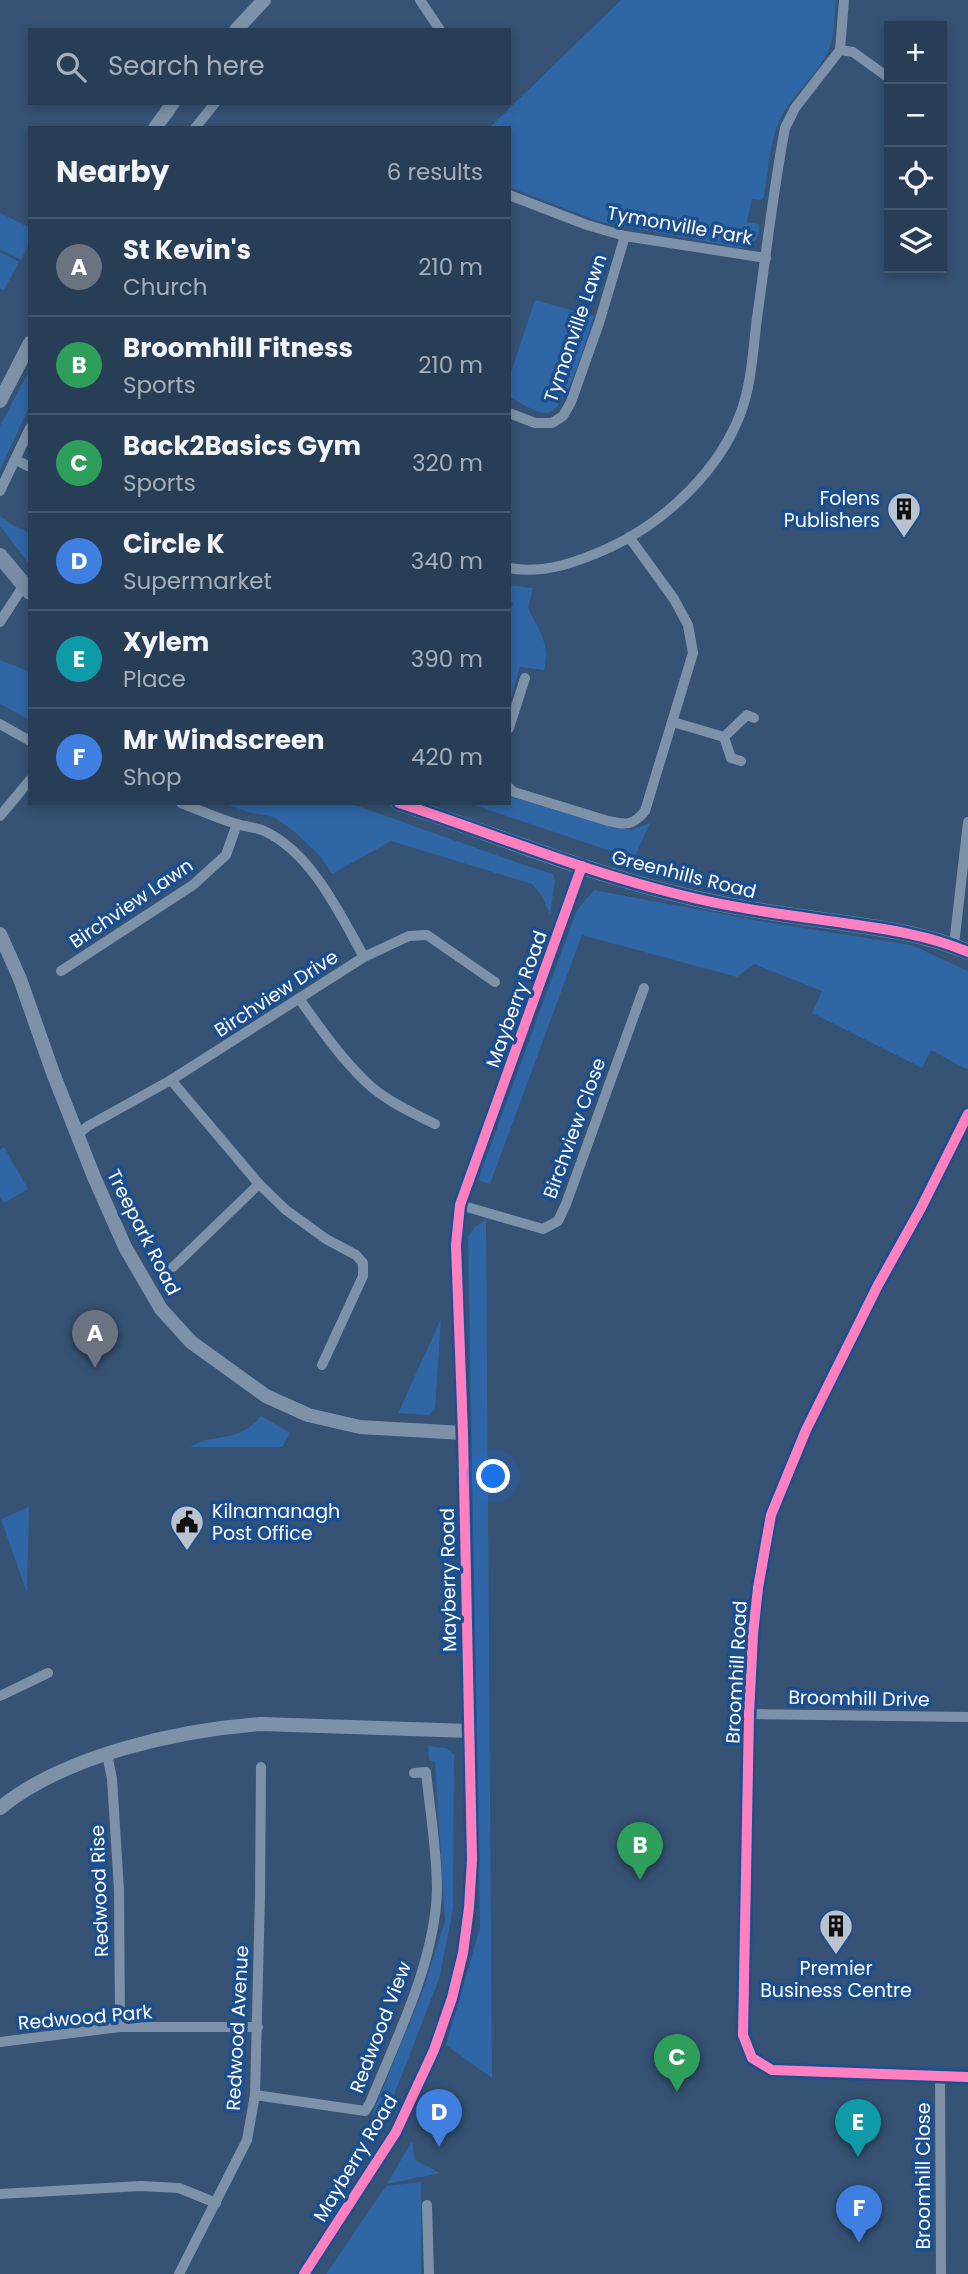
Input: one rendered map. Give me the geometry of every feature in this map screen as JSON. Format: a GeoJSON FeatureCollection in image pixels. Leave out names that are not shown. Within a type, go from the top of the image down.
{"type":"FeatureCollection","features":[{"type":"Feature","properties":{"kind":"main road"},"geometry":{"type":"LineString","coordinates":[[0,556],[27,588]]}},
{"type":"Feature","properties":{"kind":"main road","name":"Greenhills Road"},"geometry":{"type":"LineString","coordinates":[[405,805],[582,866],[677,895],[758,911],[890,930],[961,948]]}},
{"type":"Feature","properties":{"kind":"street"},"geometry":{"type":"LineString","coordinates":[[238,28],[264,0]]}},
{"type":"Feature","properties":{"kind":"street"},"geometry":{"type":"LineString","coordinates":[[420,0],[439,28]]}},
{"type":"Feature","properties":{"kind":"street"},"geometry":{"type":"LineString","coordinates":[[511,568],[525,571],[577,563],[629,537],[661,516],[688,491],[713,464],[730,435],[747,393],[785,128],[795,108],[841,50],[844,0]]}},
{"type":"Feature","properties":{"kind":"street"},"geometry":{"type":"LineString","coordinates":[[841,50],[853,52],[884,74]]}},
{"type":"Feature","properties":{"kind":"street"},"geometry":{"type":"LineString","coordinates":[[156,126],[172,105]]}},
{"type":"Feature","properties":{"kind":"street"},"geometry":{"type":"LineString","coordinates":[[197,126],[213,105]]}},
{"type":"Feature","properties":{"kind":"street","name":"Tymonville Park"},"geometry":{"type":"LineString","coordinates":[[511,196],[587,225],[625,236],[766,258]]}},
{"type":"Feature","properties":{"kind":"street","name":"Tymonville Lawn"},"geometry":{"type":"LineString","coordinates":[[511,414],[535,423],[552,423],[564,416],[599,323],[625,236]]}},
{"type":"Feature","properties":{"kind":"street"},"geometry":{"type":"LineString","coordinates":[[0,401],[28,347]]}},
{"type":"Feature","properties":{"kind":"street"},"geometry":{"type":"LineString","coordinates":[[0,491],[28,433]]}},
{"type":"Feature","properties":{"kind":"street"},"geometry":{"type":"LineString","coordinates":[[16,460],[28,466]]}},
{"type":"Feature","properties":{"kind":"street"},"geometry":{"type":"LineString","coordinates":[[511,790],[624,824],[636,821],[645,811],[694,653],[688,625],[674,599],[629,537]]}},
{"type":"Feature","properties":{"kind":"street"},"geometry":{"type":"LineString","coordinates":[[0,622],[27,588]]}},
{"type":"Feature","properties":{"kind":"street"},"geometry":{"type":"LineString","coordinates":[[511,722],[526,678]]}},
{"type":"Feature","properties":{"kind":"street"},"geometry":{"type":"LineString","coordinates":[[724,737],[747,715],[754,718]]}},
{"type":"Feature","properties":{"kind":"street"},"geometry":{"type":"LineString","coordinates":[[673,722],[724,737]]}},
{"type":"Feature","properties":{"kind":"street"},"geometry":{"type":"LineString","coordinates":[[0,724],[28,740]]}},
{"type":"Feature","properties":{"kind":"street"},"geometry":{"type":"LineString","coordinates":[[724,737],[731,758],[741,761]]}},
{"type":"Feature","properties":{"kind":"street"},"geometry":{"type":"LineString","coordinates":[[0,816],[28,782]]}},
{"type":"Feature","properties":{"kind":"street"},"geometry":{"type":"LineString","coordinates":[[186,805],[237,824],[262,830],[281,841],[309,867],[364,957]]}},
{"type":"Feature","properties":{"kind":"street"},"geometry":{"type":"LineString","coordinates":[[961,948],[968,822]]}},
{"type":"Feature","properties":{"kind":"street","name":"Birchview Lawn"},"geometry":{"type":"LineString","coordinates":[[61,971],[193,885],[226,855],[237,824]]}},
{"type":"Feature","properties":{"kind":"street","name":"Mayberry Road"},"geometry":{"type":"LineString","coordinates":[[304,2274],[396,2132],[434,2050],[452,1998],[463,1953],[472,1860],[463,1433],[456,1245],[460,1205],[582,866]]}},
{"type":"Feature","properties":{"kind":"street","name":"Treepark Road"},"geometry":{"type":"LineString","coordinates":[[0,934],[20,979],[77,1135],[125,1247],[161,1309],[191,1342],[266,1396],[308,1415],[360,1427],[463,1433]]}},
{"type":"Feature","properties":{"kind":"street","name":"Birchview Drive"},"geometry":{"type":"LineString","coordinates":[[77,1135],[300,1000],[364,957],[409,936],[427,935],[495,982]]}},
{"type":"Feature","properties":{"kind":"street","name":"Birchview Close"},"geometry":{"type":"LineString","coordinates":[[460,1205],[543,1229],[558,1221],[644,988]]}},
{"type":"Feature","properties":{"kind":"street"},"geometry":{"type":"LineString","coordinates":[[300,1000],[327,1037],[366,1082],[395,1103],[435,1124]]}},
{"type":"Feature","properties":{"kind":"street"},"geometry":{"type":"LineString","coordinates":[[171,1080],[259,1184],[286,1210],[326,1239],[356,1255],[363,1263],[363,1276],[322,1365]]}},
{"type":"Feature","properties":{"kind":"street","name":"Broomhill Road"},"geometry":{"type":"LineString","coordinates":[[968,1114],[806,1430],[771,1515],[755,1610],[749,1714],[743,2035],[752,2058],[772,2070],[968,2077]]}},
{"type":"Feature","properties":{"kind":"street"},"geometry":{"type":"LineString","coordinates":[[173,1268],[259,1184]]}},
{"type":"Feature","properties":{"kind":"street"},"geometry":{"type":"LineString","coordinates":[[0,1696],[48,1673]]}},
{"type":"Feature","properties":{"kind":"street","name":"Broomhill Drive"},"geometry":{"type":"LineString","coordinates":[[749,1714],[968,1717]]}},
{"type":"Feature","properties":{"kind":"street"},"geometry":{"type":"LineString","coordinates":[[0,1808],[55,1774],[107,1754],[182,1736],[261,1724],[470,1731]]}},
{"type":"Feature","properties":{"kind":"street","name":"Redwood Rise"},"geometry":{"type":"LineString","coordinates":[[107,1754],[112,1779],[119,1890],[120,2027]]}},
{"type":"Feature","properties":{"kind":"street","name":"Redwood Avenue"},"geometry":{"type":"LineString","coordinates":[[179,2274],[247,2140],[255,2095],[261,1767]]}},
{"type":"Feature","properties":{"kind":"street","name":"Redwood View"},"geometry":{"type":"LineString","coordinates":[[255,2095],[365,2111],[370,2103],[417,1986],[427,1950],[437,1892],[426,1772],[414,1773]]}},
{"type":"Feature","properties":{"kind":"street","name":"Redwood Park"},"geometry":{"type":"LineString","coordinates":[[0,2042],[120,2027],[258,2027]]}},
{"type":"Feature","properties":{"kind":"street","name":"Broomhill Close"},"geometry":{"type":"LineString","coordinates":[[940,2077],[940,2274]]}},
{"type":"Feature","properties":{"kind":"street"},"geometry":{"type":"LineString","coordinates":[[0,2194],[141,2186],[179,2188],[216,2203]]}},
{"type":"Feature","properties":{"kind":"street"},"geometry":{"type":"LineString","coordinates":[[427,2205],[429,2274]]}},
{"type":"Feature","properties":{"kind":"shaded area"},"geometry":{"type":"Polygon","coordinates":[[[621,0],[836,0],[829,49],[784,112],[771,149],[764,197],[762,200],[752,199],[747,222],[758,224],[759,233],[756,240],[741,248],[600,222],[511,188],[511,126],[491,126],[621,0]]]}},
{"type":"Feature","properties":{"kind":"shaded area"},"geometry":{"type":"Polygon","coordinates":[[[0,213],[28,227],[28,246],[21,260],[0,249],[0,213]]]}},
{"type":"Feature","properties":{"kind":"shaded area"},"geometry":{"type":"Polygon","coordinates":[[[0,252],[19,262],[4,290],[0,288],[0,252]]]}},
{"type":"Feature","properties":{"kind":"shaded area"},"geometry":{"type":"Polygon","coordinates":[[[535,300],[594,316],[569,388],[553,410],[541,412],[511,398],[511,372],[535,300]]]}},
{"type":"Feature","properties":{"kind":"shaded area"},"geometry":{"type":"Polygon","coordinates":[[[28,373],[28,409],[0,470],[0,426],[28,373]]]}},
{"type":"Feature","properties":{"kind":"shaded area"},"geometry":{"type":"Polygon","coordinates":[[[0,516],[28,532],[28,562],[0,526],[0,516]]]}},
{"type":"Feature","properties":{"kind":"shaded area"},"geometry":{"type":"Polygon","coordinates":[[[511,585],[533,588],[528,608],[543,638],[546,661],[544,670],[520,667],[511,698],[511,609],[511,585]]]}},
{"type":"Feature","properties":{"kind":"shaded area"},"geometry":{"type":"Polygon","coordinates":[[[0,660],[28,671],[28,719],[0,704],[0,660]]]}},
{"type":"Feature","properties":{"kind":"shaded area"},"geometry":{"type":"Polygon","coordinates":[[[511,797],[614,828],[632,830],[650,823],[634,859],[474,805],[511,805],[511,797]]]}},
{"type":"Feature","properties":{"kind":"shaded area"},"geometry":{"type":"Polygon","coordinates":[[[229,805],[355,805],[553,874],[555,880],[550,915],[542,896],[532,884],[391,841],[332,874],[321,857],[295,832],[274,817],[229,805]]]}},
{"type":"Feature","properties":{"kind":"shaded area"},"geometry":{"type":"Polygon","coordinates":[[[594,890],[759,921],[911,945],[968,971],[968,1070],[931,1050],[922,1068],[812,1013],[822,991],[754,964],[737,977],[582,935],[490,1184],[478,1180],[577,910],[594,890]]]}},
{"type":"Feature","properties":{"kind":"shaded area"},"geometry":{"type":"Polygon","coordinates":[[[4,1147],[28,1189],[4,1203],[0,1197],[0,1150],[4,1147]]]}},
{"type":"Feature","properties":{"kind":"shaded area"},"geometry":{"type":"Polygon","coordinates":[[[486,1219],[492,2078],[446,2045],[480,1928],[468,1237],[475,1227],[486,1219]]]}},
{"type":"Feature","properties":{"kind":"shaded area"},"geometry":{"type":"Polygon","coordinates":[[[441,1319],[435,1409],[429,1415],[398,1413],[441,1319]]]}},
{"type":"Feature","properties":{"kind":"shaded area"},"geometry":{"type":"Polygon","coordinates":[[[261,1416],[290,1433],[282,1447],[190,1447],[200,1442],[234,1435],[252,1425],[261,1416]]]}},
{"type":"Feature","properties":{"kind":"shaded area"},"geometry":{"type":"Polygon","coordinates":[[[29,1507],[27,1593],[1,1519],[29,1507]]]}},
{"type":"Feature","properties":{"kind":"shaded area"},"geometry":{"type":"Polygon","coordinates":[[[428,1746],[446,1748],[454,1754],[453,1907],[439,1979],[389,2108],[387,2113],[372,2115],[423,1990],[445,1921],[435,1762],[429,1760],[428,1746]]]}},
{"type":"Feature","properties":{"kind":"shaded area"},"geometry":{"type":"Polygon","coordinates":[[[412,2141],[415,2160],[440,2173],[387,2184],[412,2141]]]}},
{"type":"Feature","properties":{"kind":"shaded area"},"geometry":{"type":"Polygon","coordinates":[[[421,2182],[421,2274],[326,2274],[386,2186],[421,2182]]]}},
{"type":"Feature","properties":{"kind":"cycle path"},"geometry":{"type":"LineString","coordinates":[[405,805],[642,885],[739,907],[907,933],[968,952]]}},
{"type":"Feature","properties":{"kind":"cycle path"},"geometry":{"type":"LineString","coordinates":[[304,2274],[396,2132],[434,2050],[452,1998],[463,1953],[472,1860],[463,1433],[456,1245],[460,1205],[582,866]]}},
{"type":"Feature","properties":{"kind":"cycle path"},"geometry":{"type":"LineString","coordinates":[[968,1114],[806,1430],[771,1515],[753,1634],[743,2035],[752,2058],[772,2070],[968,2077]]}},
{"type":"Feature","properties":{"kind":"place","name":"Folens Publishers"},"geometry":{"type":"Point","coordinates":[904,539]}},
{"type":"Feature","properties":{"kind":"place","name":"St Kevin's"},"geometry":{"type":"Point","coordinates":[95,1368]}},
{"type":"Feature","properties":{"kind":"place","name":"Kilnamanagh Post Office"},"geometry":{"type":"Point","coordinates":[187,1552]}},
{"type":"Feature","properties":{"kind":"place","name":"Broomhill Fitness"},"geometry":{"type":"Point","coordinates":[640,1880]}},
{"type":"Feature","properties":{"kind":"place","name":"Premier Business Centre"},"geometry":{"type":"Point","coordinates":[836,1956]}},
{"type":"Feature","properties":{"kind":"place","name":"Back2Basics Gym"},"geometry":{"type":"Point","coordinates":[677,2092]}},
{"type":"Feature","properties":{"kind":"place","name":"Circle K"},"geometry":{"type":"Point","coordinates":[439,2147]}},
{"type":"Feature","properties":{"kind":"place","name":"Xylem"},"geometry":{"type":"Point","coordinates":[858,2157]}},
{"type":"Feature","properties":{"kind":"place","name":"Mr Windscreen"},"geometry":{"type":"Point","coordinates":[859,2243]}}]}
